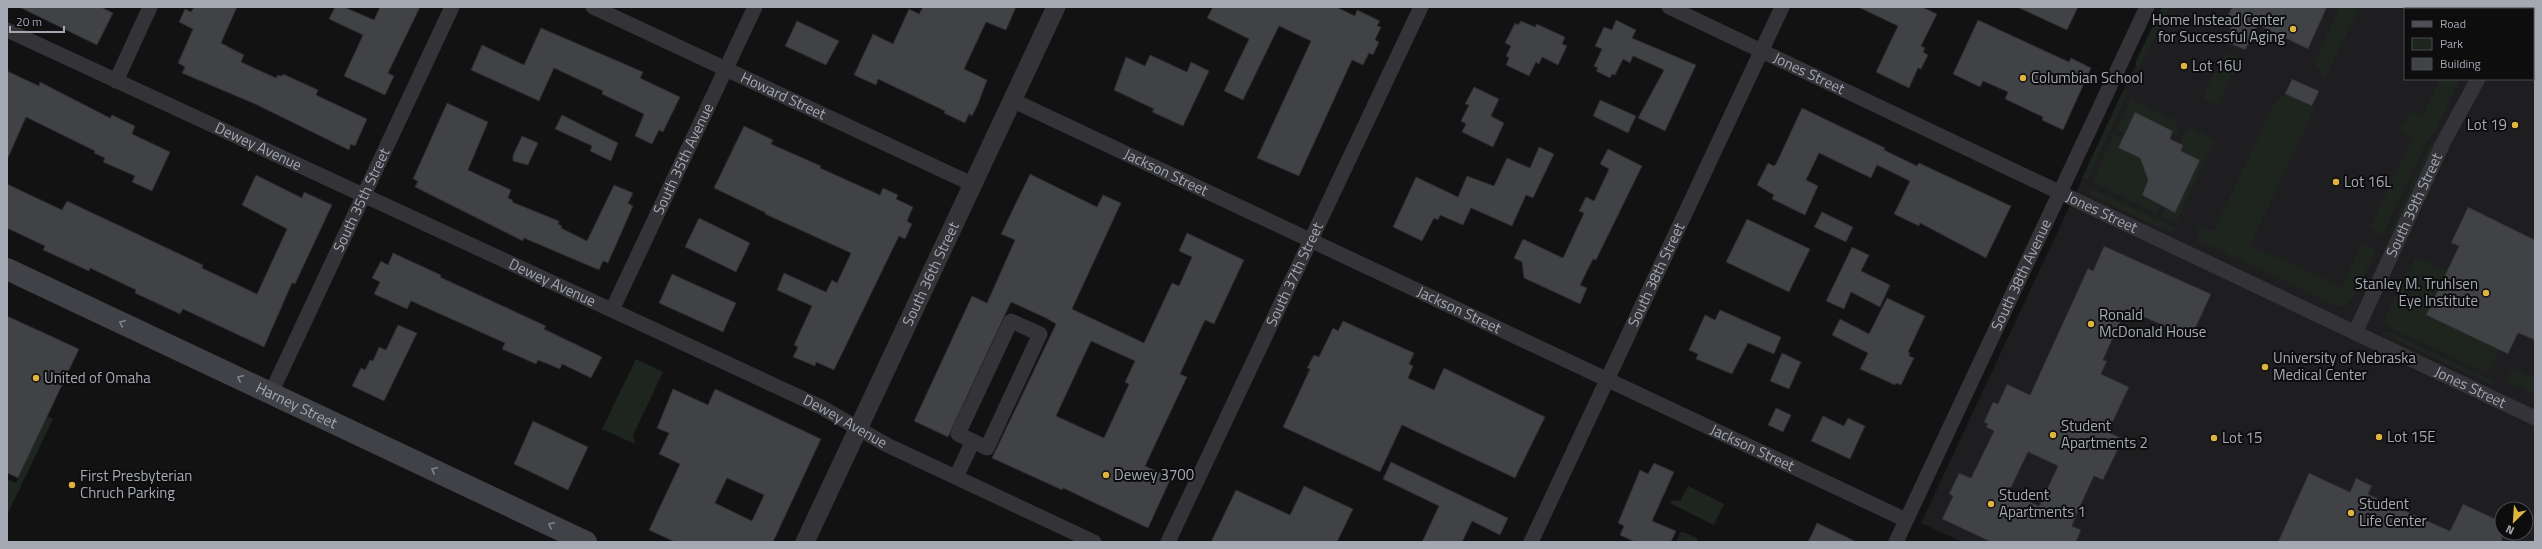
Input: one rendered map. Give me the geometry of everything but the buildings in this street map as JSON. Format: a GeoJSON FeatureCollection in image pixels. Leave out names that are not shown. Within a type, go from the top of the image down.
{"type":"FeatureCollection","features":[{"type":"Feature","properties":{"kind":"main road","name":"Harney Street"},"geometry":{"type":"LineString","coordinates":[[7,268],[586,542]]}},
{"type":"Feature","properties":{"kind":"street"},"geometry":{"type":"LineString","coordinates":[[116,81],[150,7]]}},
{"type":"Feature","properties":{"kind":"street","name":"South 35th Street"},"geometry":{"type":"LineString","coordinates":[[271,393],[452,7]]}},
{"type":"Feature","properties":{"kind":"street","name":"Howard Street"},"geometry":{"type":"LineString","coordinates":[[593,7],[974,185]]}},
{"type":"Feature","properties":{"kind":"street","name":"South 35th Avenue"},"geometry":{"type":"LineString","coordinates":[[612,310],[755,7]]}},
{"type":"Feature","properties":{"kind":"street","name":"South 36th Street"},"geometry":{"type":"LineString","coordinates":[[805,542],[974,185],[1056,7]]}},
{"type":"Feature","properties":{"kind":"street","name":"South 37th Street"},"geometry":{"type":"LineString","coordinates":[[1168,542],[1421,7]]}},
{"type":"Feature","properties":{"kind":"street","name":"Jones Street"},"geometry":{"type":"LineString","coordinates":[[1669,7],[2061,191],[2535,418]]}},
{"type":"Feature","properties":{"kind":"street","name":"South 38th Street"},"geometry":{"type":"LineString","coordinates":[[1531,542],[1782,7]]}},
{"type":"Feature","properties":{"kind":"street","name":"South 38th Avenue"},"geometry":{"type":"LineString","coordinates":[[1896,542],[2147,7]]}},
{"type":"Feature","properties":{"kind":"street","name":"Dewey Avenue"},"geometry":{"type":"LineString","coordinates":[[7,30],[821,407],[887,445],[1094,542]]}},
{"type":"Feature","properties":{"kind":"street","name":"South 39th Street"},"geometry":{"type":"LineString","coordinates":[[2356,333],[2443,143],[2477,80]]}},
{"type":"Feature","properties":{"kind":"street","name":"Jackson Street"},"geometry":{"type":"LineString","coordinates":[[1012,100],[1906,520]]}},
{"type":"Feature","properties":{"kind":"street"},"geometry":{"type":"LineString","coordinates":[[1011,321],[1040,334],[987,448],[973,441],[958,434],[1011,321]]}},
{"type":"Feature","properties":{"kind":"street"},"geometry":{"type":"LineString","coordinates":[[956,477],[973,441]]}},
{"type":"Feature","properties":{"kind":"shaded area","name":"University of Nebraska Medical Center"},"geometry":{"type":"Polygon","coordinates":[[[2163,7],[2476,8],[2404,8],[2404,80],[2534,80],[2535,35],[2535,542],[1962,542],[1921,523],[2163,7]]]}},
{"type":"Feature","properties":{"kind":"green space"},"geometry":{"type":"Polygon","coordinates":[[[2162,7],[2170,7],[2139,69],[2136,66],[2136,61],[2162,7]]]}},
{"type":"Feature","properties":{"kind":"green space"},"geometry":{"type":"Polygon","coordinates":[[[2340,7],[2359,7],[2324,81],[2320,69],[2314,64],[2340,7]]]}},
{"type":"Feature","properties":{"kind":"green space"},"geometry":{"type":"Polygon","coordinates":[[[2226,52],[2240,58],[2217,106],[2204,99],[2205,91],[2226,52]]]}},
{"type":"Feature","properties":{"kind":"green space"},"geometry":{"type":"Polygon","coordinates":[[[2440,80],[2460,80],[2434,133],[2426,142],[2383,235],[2370,227],[2413,137],[2402,131],[2400,128],[2410,112],[2423,116],[2440,80]]]}},
{"type":"Feature","properties":{"kind":"green space"},"geometry":{"type":"Polygon","coordinates":[[[2130,87],[2088,179],[2082,178],[2123,91],[2130,87]]]}},
{"type":"Feature","properties":{"kind":"green space"},"geometry":{"type":"Polygon","coordinates":[[[2285,94],[2315,108],[2250,245],[2342,287],[2361,245],[2364,244],[2376,250],[2353,298],[2341,308],[2198,240],[2200,235],[2197,232],[2200,226],[2214,231],[2274,103],[2285,94]]]}},
{"type":"Feature","properties":{"kind":"green space"},"geometry":{"type":"Polygon","coordinates":[[[2131,99],[2174,120],[2179,133],[2178,137],[2172,134],[2173,130],[2135,112],[2124,133],[2116,130],[2131,99]]]}},
{"type":"Feature","properties":{"kind":"green space"},"geometry":{"type":"Polygon","coordinates":[[[2192,128],[2212,138],[2214,142],[2177,220],[2172,222],[2161,216],[2165,208],[2175,213],[2200,160],[2181,151],[2183,145],[2180,143],[2186,130],[2192,128]]]}},
{"type":"Feature","properties":{"kind":"green space"},"geometry":{"type":"Polygon","coordinates":[[[2114,134],[2123,138],[2119,148],[2151,162],[2148,178],[2142,195],[2160,206],[2156,214],[2093,182],[2114,134]]]}},
{"type":"Feature","properties":{"kind":"green space"},"geometry":{"type":"Polygon","coordinates":[[[2437,137],[2393,232],[2389,235],[2430,144],[2437,137]]]}},
{"type":"Feature","properties":{"kind":"green space"},"geometry":{"type":"Polygon","coordinates":[[[2092,189],[2177,230],[2168,232],[2095,197],[2090,194],[2092,189]]]}},
{"type":"Feature","properties":{"kind":"green space"},"geometry":{"type":"Polygon","coordinates":[[[2416,257],[2447,271],[2499,350],[2488,373],[2393,329],[2385,322],[2385,318],[2416,257]]]}},
{"type":"Feature","properties":{"kind":"green space"},"geometry":{"type":"Polygon","coordinates":[[[2387,331],[2495,382],[2494,386],[2398,341],[2391,337],[2391,335],[2385,334],[2387,331]]]}},
{"type":"Feature","properties":{"kind":"green space"},"geometry":{"type":"Polygon","coordinates":[[[636,359],[663,372],[633,435],[635,444],[602,429],[636,359]]]}},
{"type":"Feature","properties":{"kind":"green space"},"geometry":{"type":"Polygon","coordinates":[[[2513,368],[2533,378],[2535,373],[2535,395],[2506,381],[2513,368]]]}},
{"type":"Feature","properties":{"kind":"green space"},"geometry":{"type":"Polygon","coordinates":[[[47,416],[53,419],[7,515],[7,479],[16,483],[47,416]]]}},
{"type":"Feature","properties":{"kind":"green space"},"geometry":{"type":"Polygon","coordinates":[[[1688,486],[1724,504],[1714,525],[1670,503],[1673,500],[1680,501],[1688,486]]]}},
{"type":"Feature","properties":{"kind":"green space"},"geometry":{"type":"Polygon","coordinates":[[[1683,532],[1697,538],[1697,542],[1676,542],[1680,533],[1683,532]]]}},
{"type":"Feature","properties":{"kind":"place","name":"Home Instead Center for Successful Aging"},"geometry":{"type":"Point","coordinates":[2293,29]}},
{"type":"Feature","properties":{"kind":"place","name":"Lot 16U"},"geometry":{"type":"Point","coordinates":[2184,66]}},
{"type":"Feature","properties":{"kind":"place","name":"Columbian School"},"geometry":{"type":"Point","coordinates":[2023,78]}},
{"type":"Feature","properties":{"kind":"place","name":"Lot 19"},"geometry":{"type":"Point","coordinates":[2515,125]}},
{"type":"Feature","properties":{"kind":"place","name":"Lot 16L"},"geometry":{"type":"Point","coordinates":[2336,182]}},
{"type":"Feature","properties":{"kind":"place","name":"Stanley M. Truhlsen Eye Institute"},"geometry":{"type":"Point","coordinates":[2486,293]}},
{"type":"Feature","properties":{"kind":"place","name":"Ronald McDonald House"},"geometry":{"type":"Point","coordinates":[2091,324]}},
{"type":"Feature","properties":{"kind":"place","name":"University of Nebraska Medical Center"},"geometry":{"type":"Point","coordinates":[2265,367]}},
{"type":"Feature","properties":{"kind":"place","name":"United of Omaha"},"geometry":{"type":"Point","coordinates":[36,378]}},
{"type":"Feature","properties":{"kind":"place","name":"Student Apartments 2"},"geometry":{"type":"Point","coordinates":[2053,435]}},
{"type":"Feature","properties":{"kind":"place","name":"Lot 15E"},"geometry":{"type":"Point","coordinates":[2379,437]}},
{"type":"Feature","properties":{"kind":"place","name":"Lot 15"},"geometry":{"type":"Point","coordinates":[2214,438]}},
{"type":"Feature","properties":{"kind":"place","name":"Dewey 3700"},"geometry":{"type":"Point","coordinates":[1106,475]}},
{"type":"Feature","properties":{"kind":"place","name":"First Presbyterian Chruch Parking"},"geometry":{"type":"Point","coordinates":[72,485]}},
{"type":"Feature","properties":{"kind":"place","name":"Student Apartments 1"},"geometry":{"type":"Point","coordinates":[1991,504]}},
{"type":"Feature","properties":{"kind":"place","name":"Student Life Center"},"geometry":{"type":"Point","coordinates":[2351,513]}}]}
